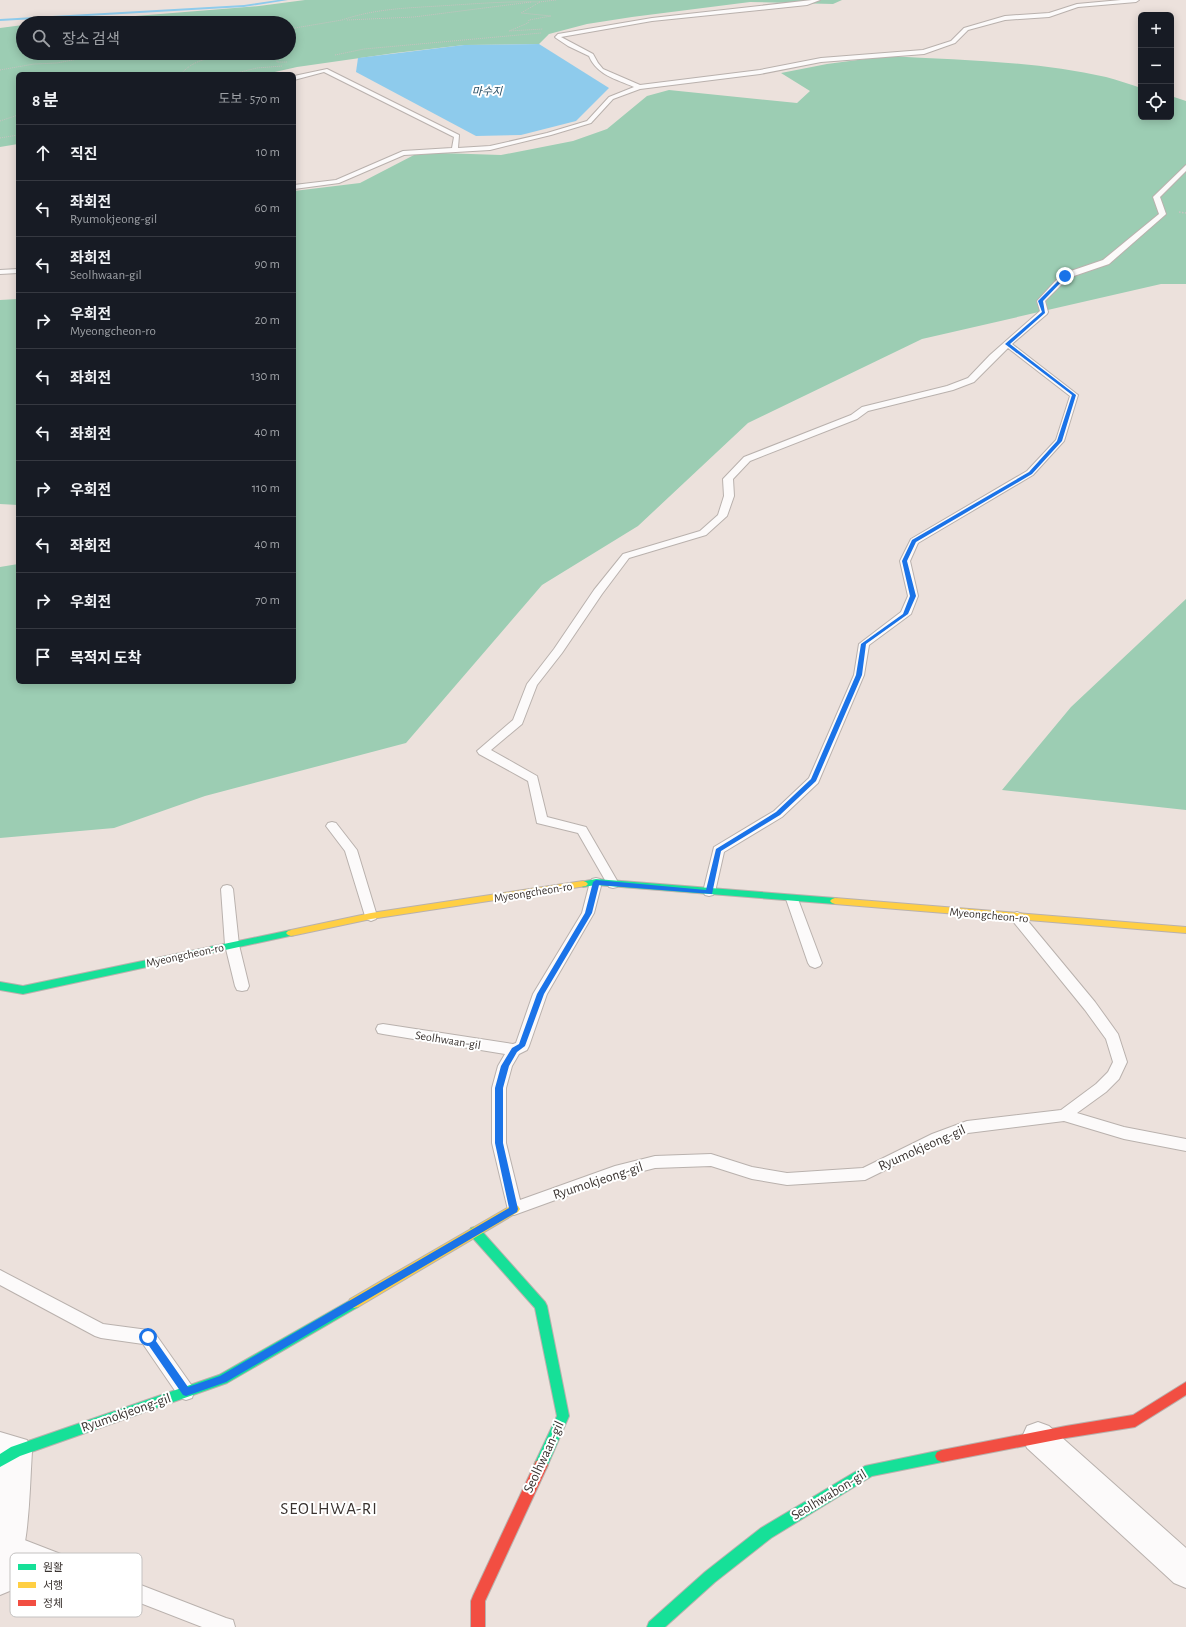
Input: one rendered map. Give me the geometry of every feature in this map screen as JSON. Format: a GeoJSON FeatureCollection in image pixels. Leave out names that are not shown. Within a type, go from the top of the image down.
{"type":"FeatureCollection","features":[{"type":"Feature","properties":{"kind":"street","name":"Myeongcheon-ro"},"geometry":{"type":"LineString","coordinates":[[0,986],[23,990],[371,916],[596,882],[1186,930]]}},
{"type":"Feature","properties":{"kind":"street","name":"Ryumokjeong-gil"},"geometry":{"type":"LineString","coordinates":[[5,1453],[222,1379],[514,1209]]}},
{"type":"Feature","properties":{"kind":"street","name":"Seolhwaan-gil"},"geometry":{"type":"LineString","coordinates":[[475,1232],[541,1306],[563,1416],[478,1601],[478,1627]]}},
{"type":"Feature","properties":{"kind":"street","name":"Seolhwabon-gil"},"geometry":{"type":"LineString","coordinates":[[654,1627],[710,1577],[766,1533],[870,1470],[1038,1437],[1135,1421],[1186,1388]]}},
{"type":"Feature","properties":{"kind":"street"},"geometry":{"type":"LineString","coordinates":[[1038,1437],[1186,1571]]}},
{"type":"Feature","properties":{"kind":"street"},"geometry":{"type":"LineString","coordinates":[[0,1578],[9,1543],[5,1453]]}},
{"type":"Feature","properties":{"kind":"lane"},"geometry":{"type":"LineString","coordinates":[[639,87],[601,70],[595,64],[591,54],[570,45],[558,37],[560,35],[592,28],[678,15],[817,0]]}},
{"type":"Feature","properties":{"kind":"lane"},"geometry":{"type":"LineString","coordinates":[[1110,0],[1129,1]]}},
{"type":"Feature","properties":{"kind":"lane"},"geometry":{"type":"LineString","coordinates":[[296,187],[337,182],[403,153],[490,148],[549,134],[589,122],[611,98],[639,87],[760,72],[821,60],[924,52],[952,42],[966,29],[1005,18],[1050,15],[1077,6],[1136,0]]}},
{"type":"Feature","properties":{"kind":"lane"},"geometry":{"type":"LineString","coordinates":[[296,77],[324,70],[457,136],[455,149]]}},
{"type":"Feature","properties":{"kind":"lane"},"geometry":{"type":"LineString","coordinates":[[613,884],[582,830],[541,820],[534,780],[483,750],[518,722],[532,684],[558,651],[598,592],[626,556],[703,533],[722,516],[729,496],[728,479],[747,459],[854,417],[866,409],[950,388],[971,380],[993,357],[1044,312],[1040,301],[1065,276],[1106,262],[1163,214],[1156,197],[1186,167]]}},
{"type":"Feature","properties":{"kind":"lane"},"geometry":{"type":"LineString","coordinates":[[0,272],[16,270]]}},
{"type":"Feature","properties":{"kind":"lane"},"geometry":{"type":"LineString","coordinates":[[709,892],[718,850],[778,814],[814,780],[859,675],[864,644],[906,614],[913,596],[905,561],[914,541],[1030,473],[1060,441],[1074,395],[1007,344]]}},
{"type":"Feature","properties":{"kind":"lane"},"geometry":{"type":"LineString","coordinates":[[332,826],[351,850],[371,916]]}},
{"type":"Feature","properties":{"kind":"lane"},"geometry":{"type":"LineString","coordinates":[[514,1209],[499,1143],[499,1088],[505,1066],[514,1050],[522,1046],[540,994],[588,913],[596,882]]}},
{"type":"Feature","properties":{"kind":"lane"},"geometry":{"type":"LineString","coordinates":[[227,889],[232,945],[242,986]]}},
{"type":"Feature","properties":{"kind":"lane"},"geometry":{"type":"LineString","coordinates":[[792,899],[815,963]]}},
{"type":"Feature","properties":{"kind":"lane","name":"Ryumokjeong-gil"},"geometry":{"type":"LineString","coordinates":[[514,1209],[614,1172],[655,1162],[711,1160],[752,1173],[787,1179],[865,1174],[937,1138],[967,1127],[1064,1114],[1101,1088],[1114,1075],[1120,1062],[1112,1038],[1090,1006],[1017,917]]}},
{"type":"Feature","properties":{"kind":"lane","name":"Seolhwaan-gil"},"geometry":{"type":"LineString","coordinates":[[383,1029],[514,1050]]}},
{"type":"Feature","properties":{"kind":"lane"},"geometry":{"type":"LineString","coordinates":[[1064,1114],[1124,1133],[1186,1145]]}},
{"type":"Feature","properties":{"kind":"lane"},"geometry":{"type":"LineString","coordinates":[[0,1277],[101,1331],[148,1337],[186,1392]]}},
{"type":"Feature","properties":{"kind":"lane"},"geometry":{"type":"LineString","coordinates":[[9,1543],[35,1553]]}},
{"type":"Feature","properties":{"kind":"lane"},"geometry":{"type":"LineString","coordinates":[[142,1594],[226,1627]]}},
{"type":"Feature","properties":{"kind":"path"},"geometry":{"type":"LineString","coordinates":[[296,28],[342,20],[367,13],[412,7],[441,6],[482,1],[520,0],[540,2]]}},
{"type":"Feature","properties":{"kind":"path"},"geometry":{"type":"LineString","coordinates":[[342,20],[416,17],[459,12],[506,3],[556,0]]}},
{"type":"Feature","properties":{"kind":"path"},"geometry":{"type":"LineString","coordinates":[[331,55],[364,48],[421,45],[545,32],[558,28],[509,31],[528,23],[529,20],[551,16],[521,13],[540,2]]}},
{"type":"Feature","properties":{"kind":"path"},"geometry":{"type":"LineString","coordinates":[[545,32],[546,34],[558,37]]}},
{"type":"Feature","properties":{"kind":"path"},"geometry":{"type":"LineString","coordinates":[[0,70],[34,64],[57,63],[73,60]]}},
{"type":"Feature","properties":{"kind":"path"},"geometry":{"type":"LineString","coordinates":[[182,72],[187,66],[204,60]]}},
{"type":"Feature","properties":{"kind":"path"},"geometry":{"type":"LineString","coordinates":[[277,60],[277,62],[289,62]]}},
{"type":"Feature","properties":{"kind":"path"},"geometry":{"type":"LineString","coordinates":[[238,72],[258,68],[288,66]]}},
{"type":"Feature","properties":{"kind":"path"},"geometry":{"type":"LineString","coordinates":[[0,121],[16,116]]}},
{"type":"Feature","properties":{"kind":"path"},"geometry":{"type":"LineString","coordinates":[[0,138],[16,135]]}},
{"type":"Feature","properties":{"kind":"green space"},"geometry":{"type":"Polygon","coordinates":[[[305,0],[842,0],[833,4],[750,2],[587,24],[549,34],[539,44],[464,45],[395,53],[297,67],[275,72],[16,72],[16,144],[0,147],[0,28],[16,26],[16,60],[296,60],[296,16],[135,16],[259,6],[305,0]]]}},
{"type":"Feature","properties":{"kind":"green space"},"geometry":{"type":"Polygon","coordinates":[[[888,56],[970,60],[1025,64],[1079,72],[1106,77],[1138,87],[1138,120],[1174,120],[1174,97],[1186,101],[1186,284],[1161,284],[922,339],[748,423],[638,526],[542,585],[406,743],[205,796],[114,828],[0,838],[0,567],[16,564],[16,684],[296,684],[296,191],[360,183],[414,155],[440,153],[501,155],[573,141],[607,129],[647,96],[669,90],[797,103],[810,91],[781,73],[827,64],[888,56]]]}},
{"type":"Feature","properties":{"kind":"green space"},"geometry":{"type":"Polygon","coordinates":[[[16,299],[16,505],[0,504],[0,300],[16,299]]]}},
{"type":"Feature","properties":{"kind":"green space"},"geometry":{"type":"Polygon","coordinates":[[[1186,599],[1186,810],[1002,790],[1071,707],[1186,599]]]}},
{"type":"Feature","properties":{"kind":"water","name":"마수지"},"geometry":{"type":"Polygon","coordinates":[[[539,44],[609,88],[576,121],[521,135],[476,136],[356,72],[358,58],[464,45],[539,44]]]}},
{"type":"Feature","properties":{"kind":"waterway"},"geometry":{"type":"LineString","coordinates":[[70,16],[244,6],[286,0]]}},
{"type":"Feature","properties":{"kind":"waterway"},"geometry":{"type":"LineString","coordinates":[[0,20],[16,19]]}},
{"type":"Feature","properties":{"kind":"traffic: fast"},"geometry":{"type":"LineString","coordinates":[[583,884],[596,882],[835,901]]}},
{"type":"Feature","properties":{"kind":"traffic: fast"},"geometry":{"type":"LineString","coordinates":[[0,986],[23,990],[291,933]]}},
{"type":"Feature","properties":{"kind":"traffic: fast"},"geometry":{"type":"LineString","coordinates":[[475,1232],[541,1306],[563,1416],[541,1465]]}},
{"type":"Feature","properties":{"kind":"traffic: fast"},"geometry":{"type":"LineString","coordinates":[[0,1461],[16,1451],[223,1379],[354,1303]]}},
{"type":"Feature","properties":{"kind":"traffic: fast"},"geometry":{"type":"LineString","coordinates":[[654,1627],[710,1577],[766,1533],[870,1470],[942,1456]]}},
{"type":"Feature","properties":{"kind":"traffic: slow"},"geometry":{"type":"LineString","coordinates":[[291,933],[371,916],[583,884]]}},
{"type":"Feature","properties":{"kind":"traffic: slow"},"geometry":{"type":"LineString","coordinates":[[835,901],[1186,930]]}},
{"type":"Feature","properties":{"kind":"traffic: slow"},"geometry":{"type":"LineString","coordinates":[[354,1303],[514,1209]]}},
{"type":"Feature","properties":{"kind":"traffic: jam"},"geometry":{"type":"LineString","coordinates":[[942,1456],[1066,1432],[1135,1421],[1186,1388]]}},
{"type":"Feature","properties":{"kind":"traffic: jam"},"geometry":{"type":"LineString","coordinates":[[478,1627],[478,1601],[541,1465]]}},
{"type":"Feature","properties":{"kind":"district","name":"SEOLHWA-RI"},"geometry":{"type":"Point","coordinates":[329,1508]}},
{"type":"Feature","properties":{"kind":"route"},"geometry":{"type":"LineString","coordinates":[[148,1337],[186,1392],[222,1379],[514,1209],[499,1143],[499,1088],[505,1066],[514,1050],[522,1046],[540,994],[588,913],[596,882],[709,892],[718,850],[778,814],[814,780],[859,675],[864,644],[906,614],[913,596],[905,561],[914,541],[1030,473],[1060,441],[1074,395],[1007,344],[1044,312],[1040,301],[1065,276]]}}]}
